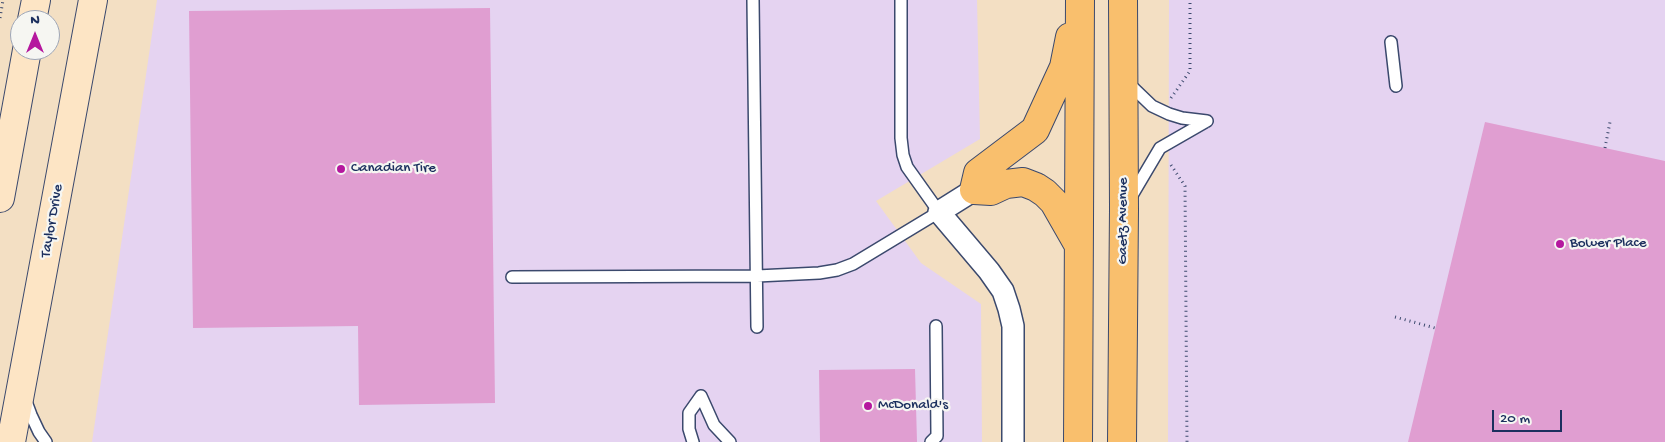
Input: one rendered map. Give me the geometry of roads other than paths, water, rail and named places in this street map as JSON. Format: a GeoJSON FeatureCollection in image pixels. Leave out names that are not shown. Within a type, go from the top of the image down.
{"type":"FeatureCollection","features":[{"type":"Feature","properties":{"kind":"main road","name":"Taylor Drive"},"geometry":{"type":"LineString","coordinates":[[11,442],[94,0]]}},
{"type":"Feature","properties":{"kind":"main road"},"geometry":{"type":"LineString","coordinates":[[1079,0],[1064,66],[1035,130],[978,172],[974,190],[991,190],[1006,184],[1023,182],[1036,187],[1054,202],[1079,245]]}},
{"type":"Feature","properties":{"kind":"main road"},"geometry":{"type":"LineString","coordinates":[[1078,442],[1079,0]]}},
{"type":"Feature","properties":{"kind":"main road","name":"Gaetz Avenue"},"geometry":{"type":"LineString","coordinates":[[1122,442],[1123,0]]}},
{"type":"Feature","properties":{"kind":"main road"},"geometry":{"type":"LineString","coordinates":[[0,198],[25,60]]}},
{"type":"Feature","properties":{"kind":"street"},"geometry":{"type":"LineString","coordinates":[[974,190],[939,212],[989,271],[1003,291],[1009,309],[1013,326],[1013,442]]}},
{"type":"Feature","properties":{"kind":"lane"},"geometry":{"type":"LineString","coordinates":[[753,0],[758,328]]}},
{"type":"Feature","properties":{"kind":"lane"},"geometry":{"type":"LineString","coordinates":[[512,277],[819,274],[837,270],[870,255],[939,212],[907,168],[902,155],[901,0]]}},
{"type":"Feature","properties":{"kind":"lane"},"geometry":{"type":"LineString","coordinates":[[1391,42],[1396,86]]}},
{"type":"Feature","properties":{"kind":"lane"},"geometry":{"type":"LineString","coordinates":[[1124,78],[1152,106],[1182,118],[1207,121],[1160,148],[1124,209]]}},
{"type":"Feature","properties":{"kind":"lane"},"geometry":{"type":"LineString","coordinates":[[931,442],[937,436],[936,326]]}},
{"type":"Feature","properties":{"kind":"lane"},"geometry":{"type":"LineString","coordinates":[[22,388],[31,415],[46,442]]}},
{"type":"Feature","properties":{"kind":"lane"},"geometry":{"type":"LineString","coordinates":[[693,442],[689,429],[689,413],[701,396],[714,425],[730,442]]}},
{"type":"Feature","properties":{"kind":"place","name":"Canadian Tire"},"geometry":{"type":"Point","coordinates":[341,169]}},
{"type":"Feature","properties":{"kind":"place","name":"Bower Place"},"geometry":{"type":"Point","coordinates":[1560,244]}},
{"type":"Feature","properties":{"kind":"place","name":"McDonald's"},"geometry":{"type":"Point","coordinates":[868,406]}}]}
